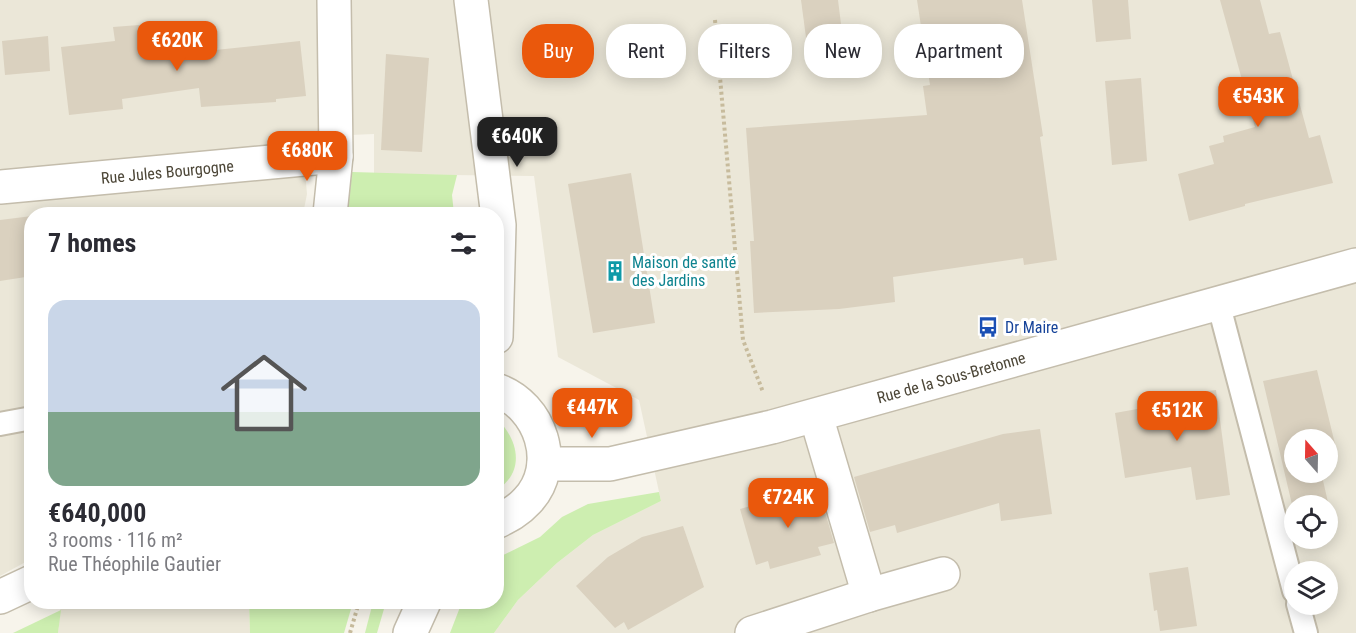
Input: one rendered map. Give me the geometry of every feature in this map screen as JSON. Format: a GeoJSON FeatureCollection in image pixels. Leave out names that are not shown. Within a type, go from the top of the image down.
{"type":"FeatureCollection","features":[{"type":"Feature","properties":{"kind":"street"},"geometry":{"type":"LineString","coordinates":[[331,207],[336,156],[334,0]]}},
{"type":"Feature","properties":{"kind":"street"},"geometry":{"type":"LineString","coordinates":[[471,0],[497,207]]}},
{"type":"Feature","properties":{"kind":"street","name":"Rue Jules Bourgogne"},"geometry":{"type":"LineString","coordinates":[[0,187],[336,156]]}},
{"type":"Feature","properties":{"kind":"street","name":"Rue de la Sous-Bretonne"},"geometry":{"type":"LineString","coordinates":[[544,464],[610,464],[772,427],[1356,265]]}},
{"type":"Feature","properties":{"kind":"street"},"geometry":{"type":"LineString","coordinates":[[504,394],[515,399],[534,420],[544,446],[544,464],[539,483],[529,500],[504,518]]}},
{"type":"Feature","properties":{"kind":"street"},"geometry":{"type":"LineString","coordinates":[[816,416],[869,595]]}},
{"type":"Feature","properties":{"kind":"street"},"geometry":{"type":"LineString","coordinates":[[752,633],[943,574]]}},
{"type":"Feature","properties":{"kind":"street"},"geometry":{"type":"LineString","coordinates":[[0,597],[24,586]]}},
{"type":"Feature","properties":{"kind":"street"},"geometry":{"type":"LineString","coordinates":[[410,633],[421,609]]}},
{"type":"Feature","properties":{"kind":"lane"},"geometry":{"type":"LineString","coordinates":[[1218,302],[1286,561]]}},
{"type":"Feature","properties":{"kind":"lane"},"geometry":{"type":"LineString","coordinates":[[0,424],[24,420]]}},
{"type":"Feature","properties":{"kind":"lane"},"geometry":{"type":"LineString","coordinates":[[1301,615],[1306,633]]}},
{"type":"Feature","properties":{"kind":"path"},"geometry":{"type":"LineString","coordinates":[[715,20],[743,340],[769,408],[772,427]]}},
{"type":"Feature","properties":{"kind":"path"},"geometry":{"type":"LineString","coordinates":[[350,633],[357,609]]}},
{"type":"Feature","properties":{"kind":"shaded area"},"geometry":{"type":"Polygon","coordinates":[[[0,0],[1356,0],[1356,633],[494,633],[518,600],[557,563],[593,535],[661,501],[639,400],[558,357],[534,176],[374,174],[374,134],[302,137],[307,194],[304,207],[24,207],[24,563],[0,576],[0,0]]]}},
{"type":"Feature","properties":{"kind":"shaded area"},"geometry":{"type":"Polygon","coordinates":[[[60,609],[249,609],[250,633],[58,633],[60,609]]]}},
{"type":"Feature","properties":{"kind":"green space"},"geometry":{"type":"Polygon","coordinates":[[[352,172],[457,175],[452,195],[453,207],[348,207],[352,172]]]}},
{"type":"Feature","properties":{"kind":"green space"},"geometry":{"type":"Polygon","coordinates":[[[504,427],[514,445],[516,455],[512,474],[504,484],[504,427]]]}},
{"type":"Feature","properties":{"kind":"green space"},"geometry":{"type":"Polygon","coordinates":[[[659,492],[661,501],[593,535],[557,563],[518,600],[494,633],[450,633],[459,609],[504,609],[504,555],[540,537],[562,517],[588,504],[659,492]]]}},
{"type":"Feature","properties":{"kind":"green space"},"geometry":{"type":"Polygon","coordinates":[[[249,609],[351,609],[344,633],[250,633],[249,609]]]}},
{"type":"Feature","properties":{"kind":"green space"},"geometry":{"type":"Polygon","coordinates":[[[371,609],[384,609],[377,633],[365,633],[371,609]]]}},
{"type":"Feature","properties":{"kind":"green space"},"geometry":{"type":"Polygon","coordinates":[[[61,610],[58,633],[13,633],[61,610]]]}},
{"type":"Feature","properties":{"kind":"building"},"geometry":{"type":"Polygon","coordinates":[[[801,0],[838,0],[841,24],[804,24],[801,0]]]}},
{"type":"Feature","properties":{"kind":"building"},"geometry":{"type":"Polygon","coordinates":[[[917,0],[1022,0],[1043,136],[1040,137],[1057,260],[1024,265],[1023,258],[893,277],[895,302],[839,309],[754,313],[750,241],[754,241],[746,128],[927,115],[923,86],[930,85],[929,78],[1024,78],[1024,24],[921,24],[917,0]]]}},
{"type":"Feature","properties":{"kind":"building"},"geometry":{"type":"Polygon","coordinates":[[[1092,0],[1128,0],[1131,39],[1096,42],[1092,0]]]}},
{"type":"Feature","properties":{"kind":"building"},"geometry":{"type":"Polygon","coordinates":[[[1220,0],[1260,0],[1269,34],[1280,32],[1309,138],[1320,135],[1333,183],[1245,204],[1245,206],[1189,221],[1178,174],[1214,164],[1209,146],[1224,142],[1223,136],[1255,127],[1220,0]]]}},
{"type":"Feature","properties":{"kind":"building"},"geometry":{"type":"Polygon","coordinates":[[[165,23],[168,55],[300,41],[306,96],[276,99],[276,102],[201,107],[199,88],[122,99],[123,109],[69,115],[61,47],[115,41],[113,27],[165,23]]]}},
{"type":"Feature","properties":{"kind":"building"},"geometry":{"type":"Polygon","coordinates":[[[48,36],[50,71],[5,75],[2,41],[48,36]]]}},
{"type":"Feature","properties":{"kind":"building"},"geometry":{"type":"Polygon","coordinates":[[[386,54],[429,58],[422,152],[381,150],[386,54]]]}},
{"type":"Feature","properties":{"kind":"building"},"geometry":{"type":"Polygon","coordinates":[[[1141,78],[1147,161],[1112,165],[1105,81],[1141,78]]]}},
{"type":"Feature","properties":{"kind":"building","name":"Maison de santé des Jardins"},"geometry":{"type":"Polygon","coordinates":[[[631,173],[655,323],[593,333],[568,184],[631,173]]]}},
{"type":"Feature","properties":{"kind":"building"},"geometry":{"type":"Polygon","coordinates":[[[24,217],[24,277],[0,281],[0,220],[24,217]]]}},
{"type":"Feature","properties":{"kind":"building"},"geometry":{"type":"Polygon","coordinates":[[[1317,370],[1331,429],[1284,429],[1284,470],[1263,381],[1317,370]]]}},
{"type":"Feature","properties":{"kind":"building"},"geometry":{"type":"Polygon","coordinates":[[[1216,390],[1230,495],[1196,500],[1191,467],[1125,478],[1115,413],[1182,401],[1181,394],[1216,390]]]}},
{"type":"Feature","properties":{"kind":"building"},"geometry":{"type":"Polygon","coordinates":[[[1040,429],[1052,514],[1001,521],[999,503],[897,533],[895,525],[870,532],[854,477],[1003,434],[1040,429]]]}},
{"type":"Feature","properties":{"kind":"building"},"geometry":{"type":"Polygon","coordinates":[[[1287,483],[1324,483],[1326,495],[1290,495],[1287,483]]]}},
{"type":"Feature","properties":{"kind":"building"},"geometry":{"type":"Polygon","coordinates":[[[818,487],[834,543],[818,547],[821,555],[770,569],[768,561],[756,565],[740,509],[818,487]]]}},
{"type":"Feature","properties":{"kind":"building"},"geometry":{"type":"Polygon","coordinates":[[[683,526],[704,587],[628,630],[624,622],[615,628],[576,586],[608,557],[642,537],[683,526]]]}},
{"type":"Feature","properties":{"kind":"building"},"geometry":{"type":"Polygon","coordinates":[[[1188,567],[1197,626],[1160,631],[1157,610],[1154,611],[1149,573],[1188,567]]]}},
{"type":"Feature","properties":{"kind":"place","name":"Maison de santé des Jardins"},"geometry":{"type":"Point","coordinates":[615,271]}},
{"type":"Feature","properties":{"kind":"place","name":"Dr Maire"},"geometry":{"type":"Point","coordinates":[988,327]}}]}
